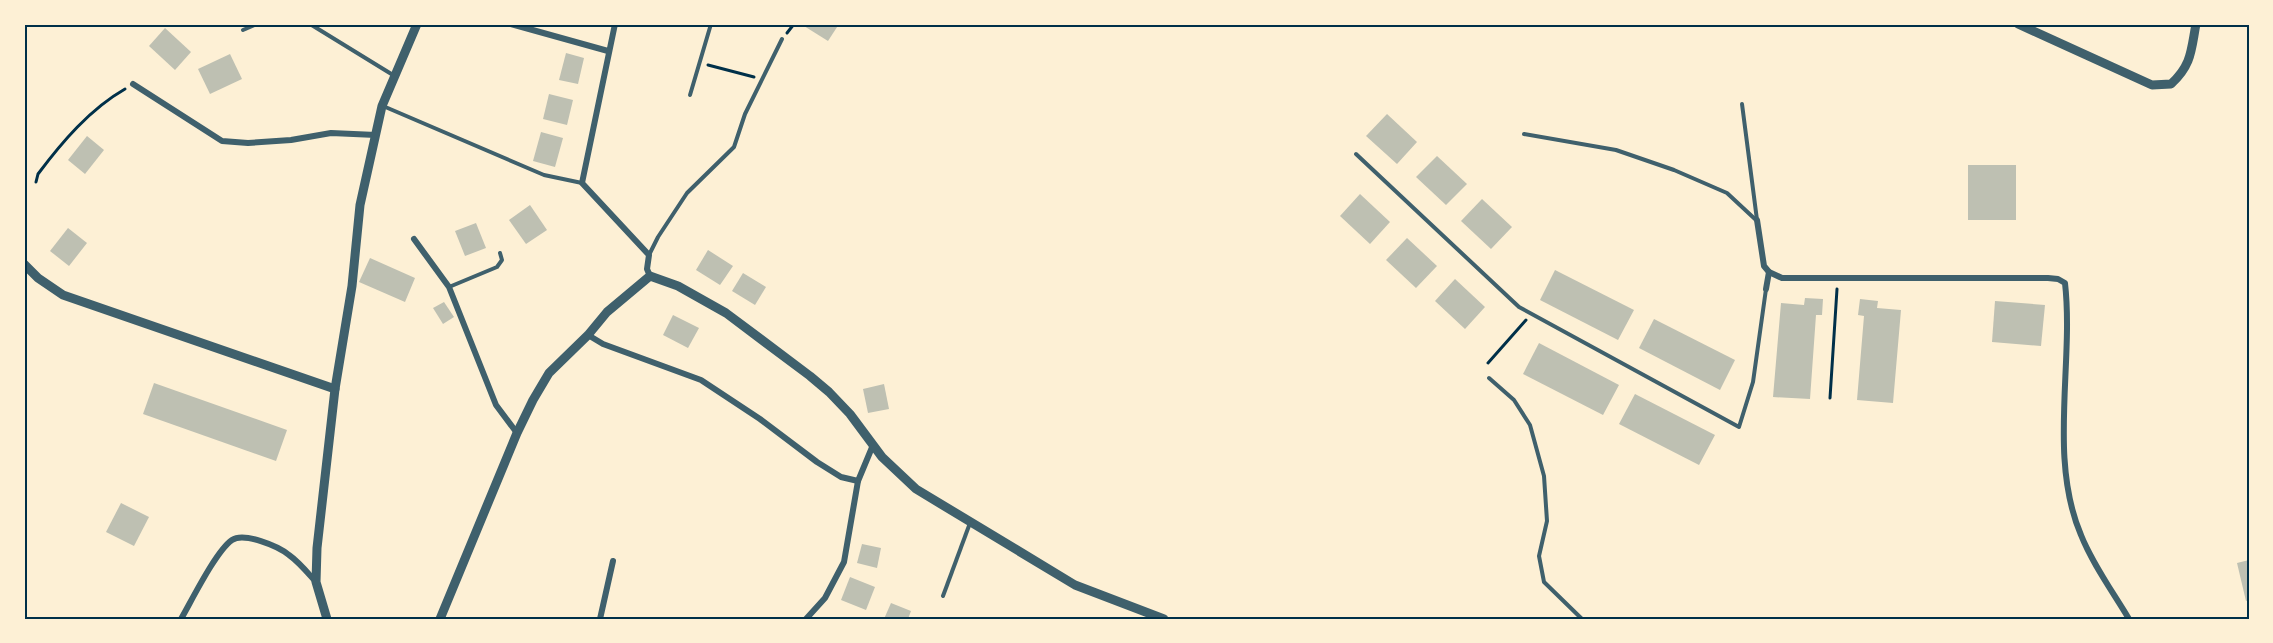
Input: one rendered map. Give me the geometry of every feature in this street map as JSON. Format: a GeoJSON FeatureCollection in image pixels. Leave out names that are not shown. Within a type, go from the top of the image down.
{"type":"FeatureCollection","features":[{"type":"Feature","properties":{"kind":"street"},"geometry":{"type":"LineString","coordinates":[[327,619],[316,582],[317,548],[335,389],[352,286],[360,206],[382,106],[417,24]]}},
{"type":"Feature","properties":{"kind":"street"},"geometry":{"type":"LineString","coordinates":[[511,24],[608,51]]}},
{"type":"Feature","properties":{"kind":"street"},"geometry":{"type":"LineString","coordinates":[[615,24],[582,183],[649,255],[647,269],[650,276],[678,286],[726,313],[829,392],[850,414],[882,457],[916,489],[1087,591],[1164,619]]}},
{"type":"Feature","properties":{"kind":"street"},"geometry":{"type":"LineString","coordinates":[[2018,24],[2152,85],[2171,84],[2183,73],[2189,61],[2196,24]]}},
{"type":"Feature","properties":{"kind":"street"},"geometry":{"type":"LineString","coordinates":[[133,84],[222,141],[248,143],[291,140],[331,133],[376,135]]}},
{"type":"Feature","properties":{"kind":"street"},"geometry":{"type":"LineString","coordinates":[[1757,220],[1762,260],[1769,272],[1782,278],[2048,278],[2058,279],[2065,283],[2064,437],[2071,501],[2076,523],[2085,543],[2129,619]]}},
{"type":"Feature","properties":{"kind":"street"},"geometry":{"type":"LineString","coordinates":[[414,239],[449,287],[496,405],[517,433]]}},
{"type":"Feature","properties":{"kind":"street"},"geometry":{"type":"LineString","coordinates":[[24,264],[38,279],[63,296],[335,389]]}},
{"type":"Feature","properties":{"kind":"street"},"geometry":{"type":"LineString","coordinates":[[1766,289],[1769,272]]}},
{"type":"Feature","properties":{"kind":"street"},"geometry":{"type":"LineString","coordinates":[[440,619],[532,400],[549,373],[588,335],[607,312],[650,276]]}},
{"type":"Feature","properties":{"kind":"street"},"geometry":{"type":"LineString","coordinates":[[588,335],[603,344],[700,380],[760,419],[817,462],[841,477],[858,481]]}},
{"type":"Feature","properties":{"kind":"street"},"geometry":{"type":"LineString","coordinates":[[806,619],[825,598],[843,562],[858,481],[873,445]]}},
{"type":"Feature","properties":{"kind":"street"},"geometry":{"type":"LineString","coordinates":[[181,619],[223,548],[234,539],[242,537],[257,540],[288,554],[316,582]]}},
{"type":"Feature","properties":{"kind":"street"},"geometry":{"type":"LineString","coordinates":[[600,619],[613,561]]}},
{"type":"Feature","properties":{"kind":"lane"},"geometry":{"type":"LineString","coordinates":[[243,30],[257,24]]}},
{"type":"Feature","properties":{"kind":"lane"},"geometry":{"type":"LineString","coordinates":[[310,24],[394,76]]}},
{"type":"Feature","properties":{"kind":"lane"},"geometry":{"type":"LineString","coordinates":[[690,95],[711,24]]}},
{"type":"Feature","properties":{"kind":"lane"},"geometry":{"type":"LineString","coordinates":[[649,255],[687,193],[734,147],[745,114],[782,39]]}},
{"type":"Feature","properties":{"kind":"lane"},"geometry":{"type":"LineString","coordinates":[[1742,104],[1757,220]]}},
{"type":"Feature","properties":{"kind":"lane"},"geometry":{"type":"LineString","coordinates":[[382,106],[544,175],[582,183]]}},
{"type":"Feature","properties":{"kind":"lane"},"geometry":{"type":"LineString","coordinates":[[1524,134],[1616,150],[1674,170],[1726,193],[1757,220]]}},
{"type":"Feature","properties":{"kind":"lane"},"geometry":{"type":"LineString","coordinates":[[1356,154],[1519,308],[1739,428],[1754,382],[1766,289]]}},
{"type":"Feature","properties":{"kind":"lane"},"geometry":{"type":"LineString","coordinates":[[449,287],[497,267],[502,260],[500,253]]}},
{"type":"Feature","properties":{"kind":"lane"},"geometry":{"type":"LineString","coordinates":[[1489,378],[1514,400],[1530,425],[1542,466],[1547,521],[1539,556],[1544,582],[1582,619]]}},
{"type":"Feature","properties":{"kind":"lane"},"geometry":{"type":"LineString","coordinates":[[943,596],[970,523]]}},
{"type":"Feature","properties":{"kind":"path"},"geometry":{"type":"LineString","coordinates":[[700,62],[761,80]]}},
{"type":"Feature","properties":{"kind":"path"},"geometry":{"type":"LineString","coordinates":[[36,182],[42,169],[70,134],[113,97],[133,84]]}},
{"type":"Feature","properties":{"kind":"path"},"geometry":{"type":"LineString","coordinates":[[1830,398],[1836,291]]}},
{"type":"Feature","properties":{"kind":"path"},"geometry":{"type":"LineString","coordinates":[[1488,363],[1532,315]]}},
{"type":"Feature","properties":{"kind":"building"},"geometry":{"type":"Polygon","coordinates":[[[806,24],[839,24],[828,41],[804,26],[806,24]]]}},
{"type":"Feature","properties":{"kind":"building"},"geometry":{"type":"Polygon","coordinates":[[[165,28],[191,52],[175,70],[149,46],[165,28]]]}},
{"type":"Feature","properties":{"kind":"building"},"geometry":{"type":"Polygon","coordinates":[[[566,53],[584,58],[578,84],[559,80],[566,53]]]}},
{"type":"Feature","properties":{"kind":"building"},"geometry":{"type":"Polygon","coordinates":[[[230,54],[242,79],[210,94],[198,69],[230,54]]]}},
{"type":"Feature","properties":{"kind":"building"},"geometry":{"type":"Polygon","coordinates":[[[549,94],[573,100],[567,125],[543,119],[549,94]]]}},
{"type":"Feature","properties":{"kind":"building"},"geometry":{"type":"Polygon","coordinates":[[[1387,114],[1417,142],[1397,164],[1366,136],[1387,114]]]}},
{"type":"Feature","properties":{"kind":"building"},"geometry":{"type":"Polygon","coordinates":[[[541,132],[563,138],[555,167],[533,161],[541,132]]]}},
{"type":"Feature","properties":{"kind":"building"},"geometry":{"type":"Polygon","coordinates":[[[87,136],[104,150],[85,174],[68,160],[87,136]]]}},
{"type":"Feature","properties":{"kind":"building"},"geometry":{"type":"Polygon","coordinates":[[[1437,156],[1467,184],[1446,205],[1416,177],[1437,156]]]}},
{"type":"Feature","properties":{"kind":"building"},"geometry":{"type":"Polygon","coordinates":[[[1968,165],[2016,165],[2016,220],[1968,220],[1968,165]]]}},
{"type":"Feature","properties":{"kind":"building"},"geometry":{"type":"Polygon","coordinates":[[[1360,194],[1390,222],[1370,244],[1340,216],[1360,194]]]}},
{"type":"Feature","properties":{"kind":"building"},"geometry":{"type":"Polygon","coordinates":[[[1482,199],[1512,227],[1491,249],[1461,221],[1482,199]]]}},
{"type":"Feature","properties":{"kind":"building"},"geometry":{"type":"Polygon","coordinates":[[[530,205],[547,230],[526,244],[509,220],[530,205]]]}},
{"type":"Feature","properties":{"kind":"building"},"geometry":{"type":"Polygon","coordinates":[[[476,223],[486,248],[465,256],[455,231],[476,223]]]}},
{"type":"Feature","properties":{"kind":"building"},"geometry":{"type":"Polygon","coordinates":[[[68,228],[87,243],[69,266],[50,251],[68,228]]]}},
{"type":"Feature","properties":{"kind":"building"},"geometry":{"type":"Polygon","coordinates":[[[1407,238],[1437,266],[1416,288],[1386,260],[1407,238]]]}},
{"type":"Feature","properties":{"kind":"building"},"geometry":{"type":"Polygon","coordinates":[[[708,250],[733,266],[720,285],[696,270],[708,250]]]}},
{"type":"Feature","properties":{"kind":"building"},"geometry":{"type":"Polygon","coordinates":[[[370,258],[415,278],[405,302],[359,282],[370,258]]]}},
{"type":"Feature","properties":{"kind":"building"},"geometry":{"type":"Polygon","coordinates":[[[1555,270],[1634,310],[1618,340],[1540,300],[1555,270]]]}},
{"type":"Feature","properties":{"kind":"building"},"geometry":{"type":"Polygon","coordinates":[[[743,273],[766,287],[755,305],[732,291],[743,273]]]}},
{"type":"Feature","properties":{"kind":"building"},"geometry":{"type":"Polygon","coordinates":[[[1455,279],[1485,307],[1465,329],[1435,301],[1455,279]]]}},
{"type":"Feature","properties":{"kind":"building"},"geometry":{"type":"Polygon","coordinates":[[[1805,298],[1823,299],[1822,315],[1816,315],[1810,399],[1773,397],[1781,303],[1804,305],[1805,298]]]}},
{"type":"Feature","properties":{"kind":"building"},"geometry":{"type":"Polygon","coordinates":[[[1860,299],[1878,301],[1877,308],[1901,310],[1893,403],[1857,400],[1864,316],[1858,315],[1860,299]]]}},
{"type":"Feature","properties":{"kind":"building"},"geometry":{"type":"Polygon","coordinates":[[[1995,301],[2045,305],[2041,346],[1992,342],[1995,301]]]}},
{"type":"Feature","properties":{"kind":"building"},"geometry":{"type":"Polygon","coordinates":[[[444,302],[454,317],[443,324],[433,308],[444,302]]]}},
{"type":"Feature","properties":{"kind":"building"},"geometry":{"type":"Polygon","coordinates":[[[673,315],[699,328],[688,348],[663,335],[673,315]]]}},
{"type":"Feature","properties":{"kind":"building"},"geometry":{"type":"Polygon","coordinates":[[[1654,319],[1735,360],[1720,390],[1639,348],[1654,319]]]}},
{"type":"Feature","properties":{"kind":"building"},"geometry":{"type":"Polygon","coordinates":[[[1539,343],[1619,385],[1603,415],[1523,374],[1539,343]]]}},
{"type":"Feature","properties":{"kind":"building"},"geometry":{"type":"Polygon","coordinates":[[[154,383],[287,430],[276,461],[143,414],[154,383]]]}},
{"type":"Feature","properties":{"kind":"building"},"geometry":{"type":"Polygon","coordinates":[[[884,384],[889,409],[868,413],[863,389],[884,384]]]}},
{"type":"Feature","properties":{"kind":"building"},"geometry":{"type":"Polygon","coordinates":[[[1635,394],[1715,435],[1699,465],[1619,424],[1635,394]]]}},
{"type":"Feature","properties":{"kind":"building"},"geometry":{"type":"Polygon","coordinates":[[[121,503],[149,517],[134,546],[106,532],[121,503]]]}},
{"type":"Feature","properties":{"kind":"building"},"geometry":{"type":"Polygon","coordinates":[[[862,544],[881,548],[877,568],[857,563],[862,544]]]}},
{"type":"Feature","properties":{"kind":"building"},"geometry":{"type":"Polygon","coordinates":[[[2249,560],[2249,600],[2246,601],[2237,563],[2249,560]]]}},
{"type":"Feature","properties":{"kind":"building"},"geometry":{"type":"Polygon","coordinates":[[[850,577],[875,587],[866,610],[841,600],[850,577]]]}},
{"type":"Feature","properties":{"kind":"building"},"geometry":{"type":"Polygon","coordinates":[[[891,603],[911,611],[908,619],[884,619],[891,603]]]}}]}
